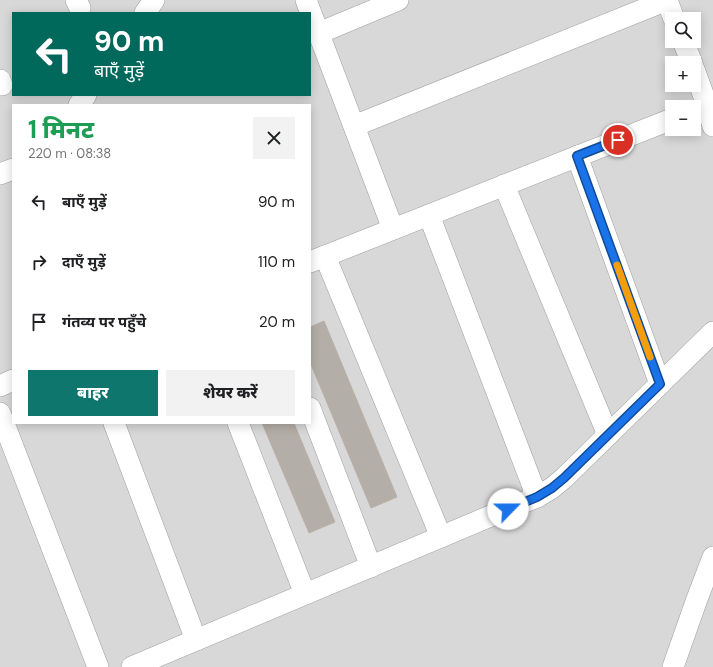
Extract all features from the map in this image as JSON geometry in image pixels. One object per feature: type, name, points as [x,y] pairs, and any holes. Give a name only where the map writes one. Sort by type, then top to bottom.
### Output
[{"type":"street","points":[[306,0],[309,12]]},
{"type":"street","points":[[317,43],[398,0]]},
{"type":"street","points":[[354,126],[667,0],[671,12]]},
{"type":"street","points":[[311,20],[317,43],[354,126],[393,229]]},
{"type":"street","points":[[701,108],[713,126]]},
{"type":"street","points":[[441,537],[317,259],[665,122]]},
{"type":"street","points":[[577,156],[660,384]]},
{"type":"street","points":[[0,174],[12,169]]},
{"type":"street","points":[[504,185],[608,435]]},
{"type":"street","points":[[429,215],[537,497]]},
{"type":"street","points":[[132,667],[537,497],[552,488],[564,478],[713,332]]},
{"type":"street","points":[[0,386],[12,380]]},
{"type":"street","points":[[311,411],[371,567]]},
{"type":"street","points":[[0,413],[98,667]]},
{"type":"street","points":[[114,424],[196,640]]},
{"type":"street","points":[[238,424],[306,594]]},
{"type":"street","points":[[673,667],[713,557]]},
{"type":"shaded area","points":[[0,0],[713,0],[713,667],[0,667]]},
{"type":"building","points":[[324,321],[397,497],[371,508],[311,364],[311,327]]},
{"type":"building","points":[[262,424],[294,424],[335,522],[309,533]]},
{"type":"slow traffic","points":[[617,265],[650,357]]},
{"type":"route","points":[[508,509],[537,497],[552,488],[660,384],[577,156],[618,140]]}]
